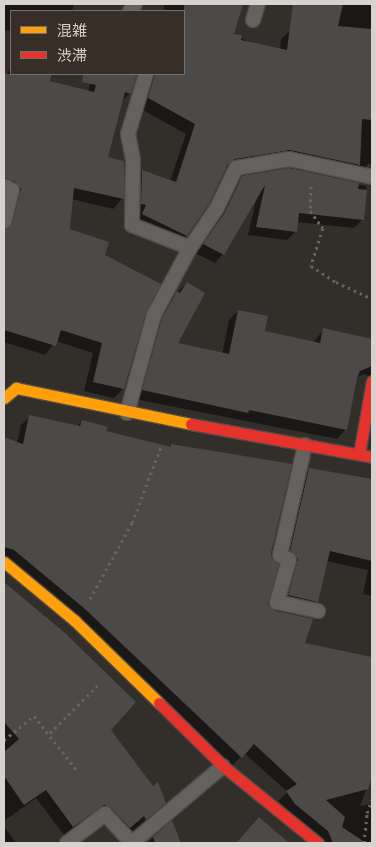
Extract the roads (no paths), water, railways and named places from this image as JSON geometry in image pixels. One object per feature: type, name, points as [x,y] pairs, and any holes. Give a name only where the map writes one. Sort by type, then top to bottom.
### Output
[{"type":"street","points":[[359,454],[372,381]]},
{"type":"street","points":[[4,398],[16,388],[127,413],[372,457]]},
{"type":"street","points":[[4,562],[75,621],[223,766],[318,843]]},
{"type":"lane","points":[[253,20],[258,4]]},
{"type":"lane","points":[[146,75],[128,134],[133,160],[132,225],[190,248]]},
{"type":"lane","points":[[127,413],[154,314],[190,248],[217,208],[236,168],[289,159],[372,177]]},
{"type":"lane","points":[[4,186],[12,190],[4,221]]},
{"type":"lane","points":[[305,445],[280,555],[289,560],[276,602],[318,611]]},
{"type":"lane","points":[[66,843],[104,814],[132,842],[223,766]]}]
